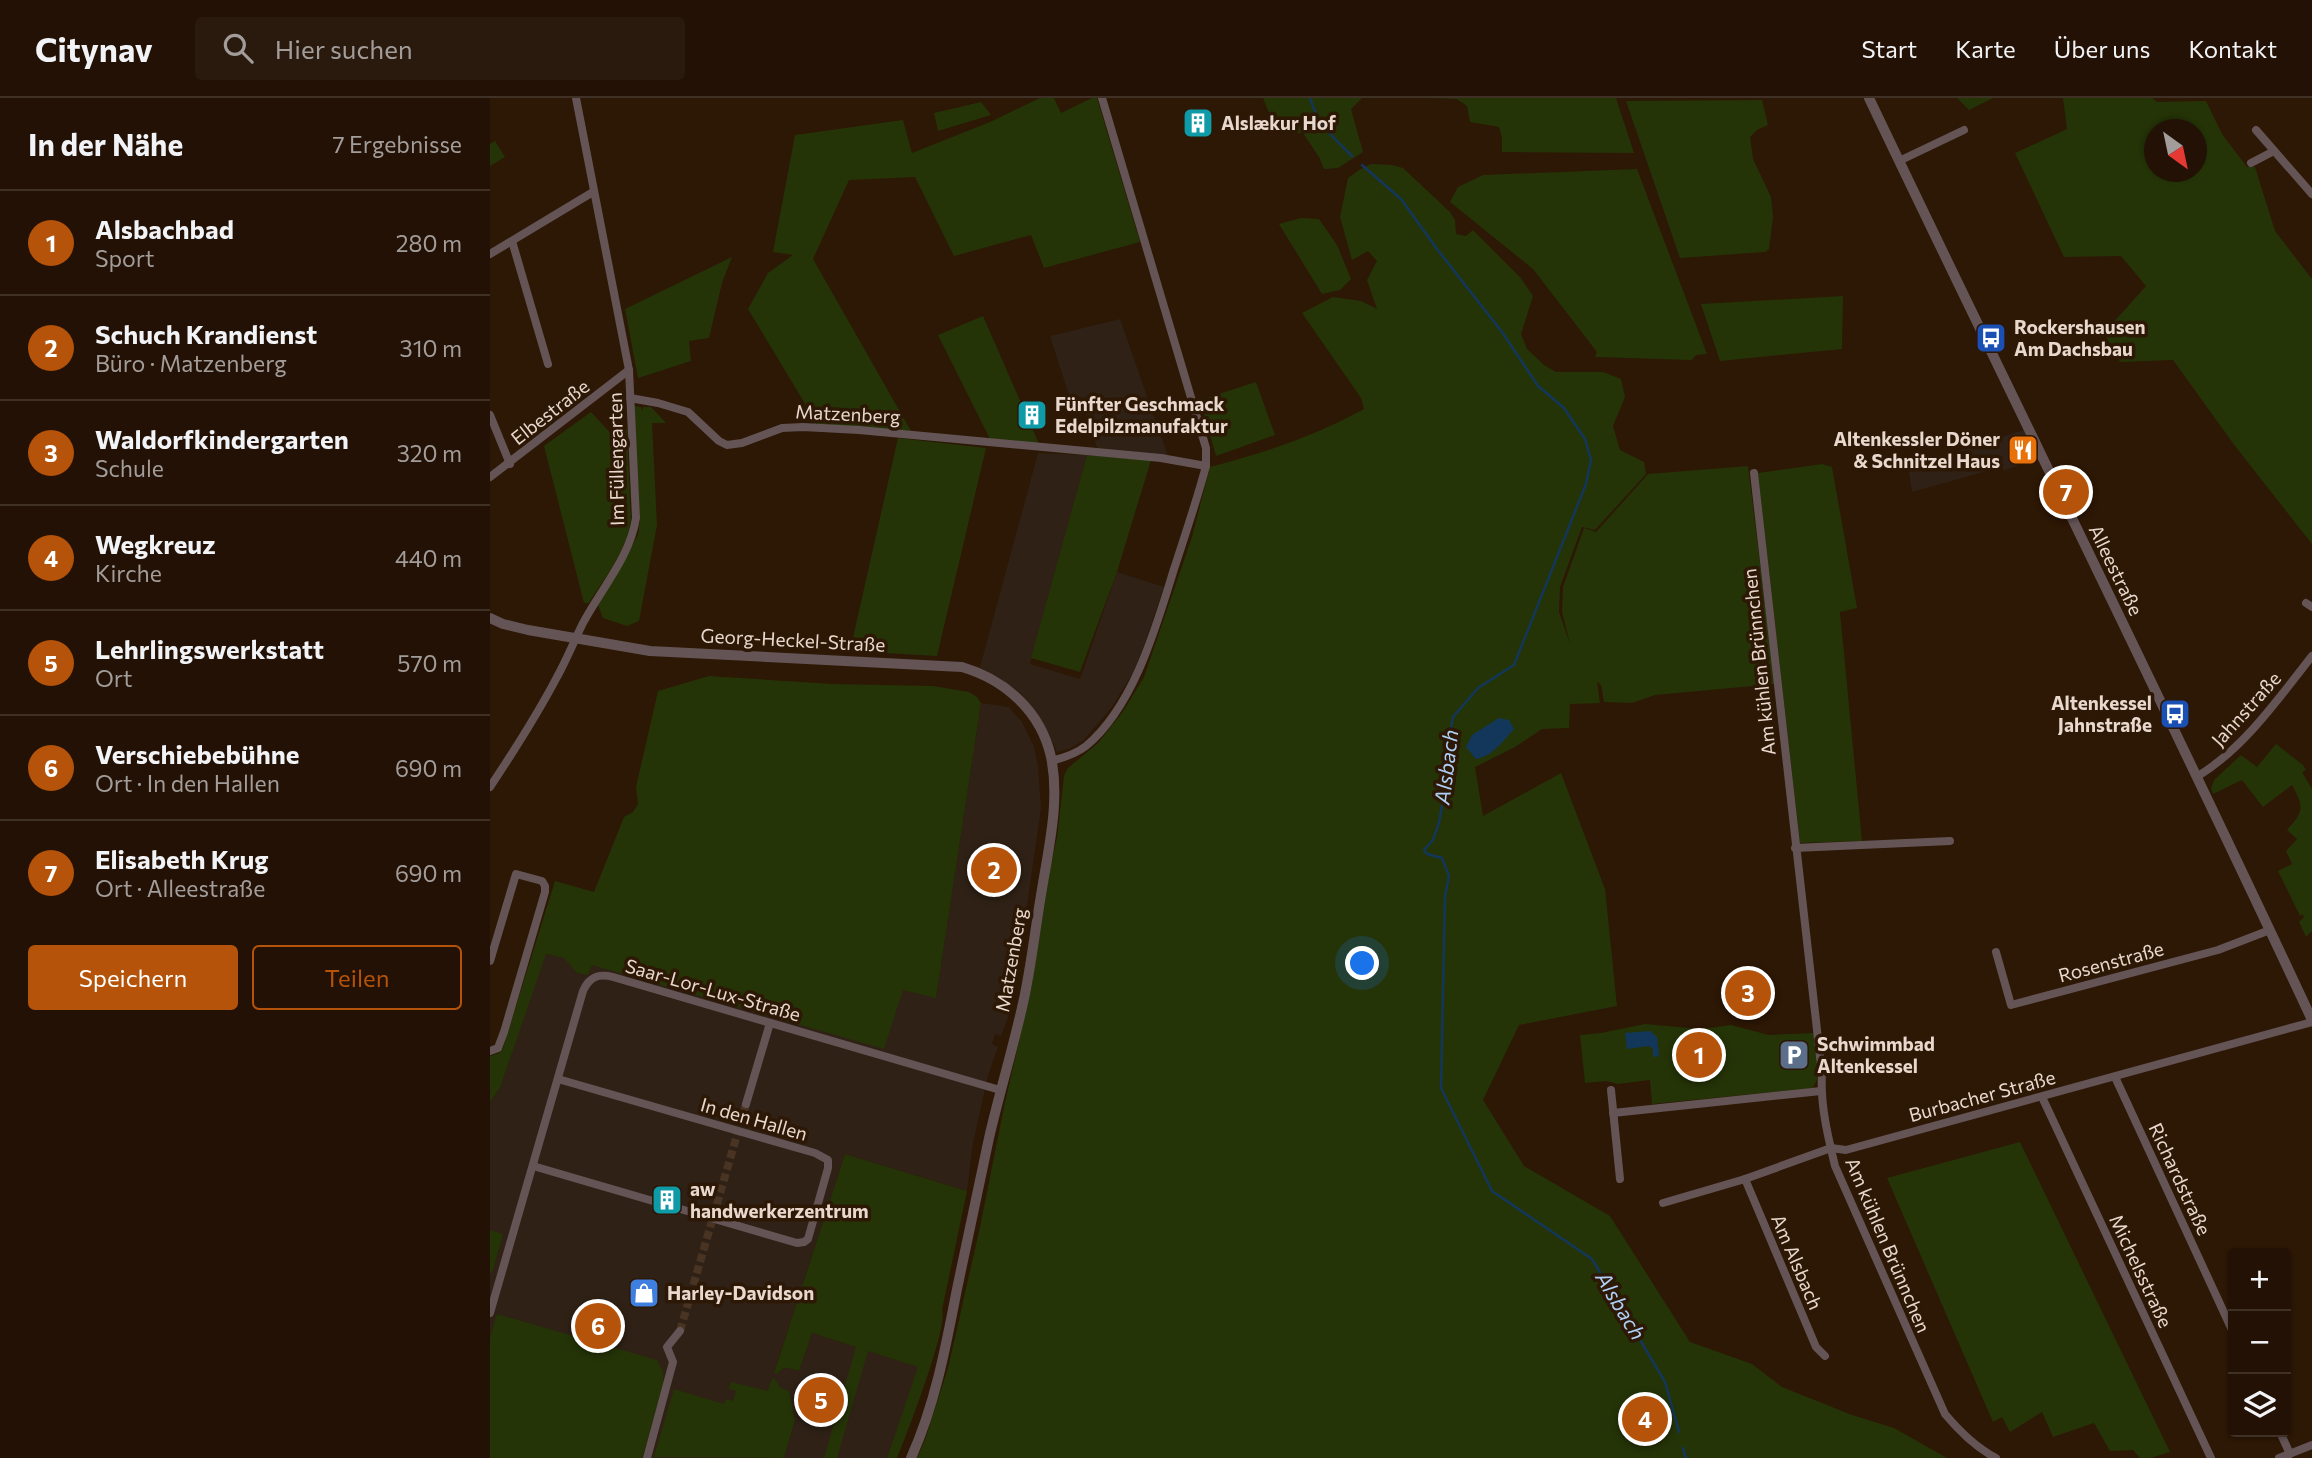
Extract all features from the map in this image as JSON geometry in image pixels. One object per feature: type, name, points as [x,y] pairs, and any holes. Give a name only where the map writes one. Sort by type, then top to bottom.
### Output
[{"type":"street","name":"Im Füllengarten","points":[[490,787],[524,736],[583,624],[628,547],[636,518],[629,370],[576,98]]},
{"type":"street","points":[[1051,761],[1086,746],[1107,723],[1130,687],[1146,656],[1206,466],[1206,448],[1201,428],[1102,98]]},
{"type":"street","name":"Alleestraße","points":[[1869,98],[2270,930],[2308,1002],[2312,1021]]},
{"type":"street","points":[[1899,161],[1964,130]]},
{"type":"street","points":[[2256,130],[2312,194]]},
{"type":"street","points":[[2251,163],[2274,151]]},
{"type":"street","points":[[490,254],[593,192]]},
{"type":"street","points":[[512,241],[548,364]]},
{"type":"street","name":"Elbestraße","points":[[490,477],[629,370]]},
{"type":"street","name":"Matzenberg","points":[[630,398],[688,412],[719,441],[727,445],[742,443],[782,428],[837,428],[1161,458],[1206,466]]},
{"type":"street","points":[[490,415],[510,464]]},
{"type":"street","name":"Am kühlen Brünnchen","points":[[1754,473],[1822,1074],[1821,1091],[1831,1148],[1836,1166],[1945,1414],[1960,1433],[1996,1458]]},
{"type":"street","name":"Georg-Heckel-Straße","points":[[490,618],[503,624],[577,639],[650,650],[962,667],[993,680],[1021,701],[1039,724],[1051,761]]},
{"type":"street","name":"Jahnstraße","points":[[2198,776],[2218,764],[2250,731],[2312,656]]},
{"type":"street","name":"Matzenberg","points":[[911,1458],[927,1419],[944,1352],[1000,1090],[1026,992],[1048,851],[1054,794],[1051,761]]},
{"type":"street","points":[[1795,848],[1950,841]]},
{"type":"street","points":[[490,961],[494,932],[516,874],[542,881],[544,892],[504,1032],[498,1048],[490,1051]]},
{"type":"street","name":"Rosenstraße","points":[[1996,952],[2011,1005],[2218,950],[2270,930]]},
{"type":"street","name":"Saar-Lor-Lux-Straße","points":[[490,1312],[583,991],[590,979],[601,975],[1000,1090]]},
{"type":"street","name":"Burbacher Straße","points":[[1662,1203],[1745,1179],[1831,1148],[1846,1150],[2312,1021]]},
{"type":"street","name":"In den Hallen","points":[[747,1104],[770,1023]]},
{"type":"street","name":"Richardstraße","points":[[2115,1077],[2228,1321]]},
{"type":"street","name":"In den Hallen","points":[[533,1166],[797,1243],[808,1239],[822,1192],[828,1168],[828,1160],[822,1156],[558,1079]]},
{"type":"street","points":[[1611,1090],[1619,1179]]},
{"type":"street","points":[[1613,1113],[1821,1091]]},
{"type":"street","name":"Michelsstraße","points":[[2042,1097],[2211,1458]]},
{"type":"street","name":"Am Alsbach","points":[[1745,1179],[1816,1347],[1825,1356]]},
{"type":"street","points":[[647,1458],[673,1362],[667,1346],[680,1331]]},
{"type":"street","points":[[2282,1437],[2290,1454]]},
{"type":"street","points":[[2278,1458],[2312,1445]]},
{"type":"shaded area","points":[[1120,319],[1168,456],[1098,450],[1080,398],[1069,395],[1050,336]]},
{"type":"shaded area","points":[[2024,430],[2037,458],[2004,471],[2002,467],[1912,492],[1908,466]]},
{"type":"shaded area","points":[[1038,453],[1087,455],[1030,664],[1080,679],[1117,572],[1164,587],[1137,666],[1112,707],[1083,741],[1057,752],[1044,725],[1021,693],[980,667]]},
{"type":"shaded area","points":[[981,703],[1009,707],[1022,722],[1034,747],[1038,765],[1041,808],[1009,1015],[1001,1036],[995,1034],[992,1044],[998,1047],[988,1076],[973,1143],[967,1191],[845,1154],[774,1372],[787,1368],[799,1371],[812,1333],[919,1367],[887,1458],[784,1458],[795,1420],[777,1385],[768,1392],[764,1390],[742,1458],[490,1458],[490,1102],[500,1088],[545,954],[564,958],[587,975],[591,965],[903,989],[936,997]]},
{"type":"green space","points":[[1040,98],[1054,98],[1061,113],[1097,98],[1140,242],[1044,268],[1031,235],[954,256],[915,177],[849,180],[813,259],[911,431],[814,424],[804,402],[748,309],[768,273],[793,255],[773,252],[795,135],[903,120],[912,153],[990,122]]},
{"type":"green space","points":[[1263,98],[1362,98],[1351,109],[1363,152],[1338,168],[1324,169],[1303,133],[1287,131],[1276,124]]},
{"type":"green space","points":[[1430,98],[1616,98],[1634,153],[1502,152],[1499,127],[1470,122],[1467,106],[1457,99]]},
{"type":"green space","points":[[1957,98],[1993,98],[1969,110]]},
{"type":"green space","points":[[2063,98],[2206,101],[2222,134],[2247,167],[2255,167],[2275,231],[2312,279],[2312,544],[2235,446],[2173,360],[2120,362],[2104,333],[2146,286],[2121,256],[2064,257],[2015,153],[2067,129]]},
{"type":"green space","points":[[1762,100],[1768,125],[1750,137],[1753,159],[1771,197],[1773,217],[1769,249],[1765,252],[1680,258],[1626,101]]},
{"type":"green space","points":[[981,102],[991,115],[938,131],[934,113]]},
{"type":"green space","points":[[495,141],[505,157],[490,166],[490,144]]},
{"type":"green space","points":[[1371,164],[1403,168],[1450,212],[1455,220],[1456,234],[1466,236],[1473,230],[1520,277],[1533,296],[1521,334],[1527,349],[1544,365],[1556,372],[1603,372],[1621,379],[1625,397],[1613,426],[1620,450],[1644,462],[1646,474],[1595,530],[1582,527],[1560,587],[1559,612],[1570,644],[1562,612],[1563,587],[1584,528],[1596,532],[1648,474],[1748,466],[1775,684],[1655,695],[1632,703],[1604,702],[1601,685],[1597,682],[1600,703],[1570,704],[1569,728],[1542,729],[1515,747],[1475,767],[1483,816],[1561,773],[1605,889],[1617,1006],[1519,1025],[1483,1100],[1524,1166],[1610,1216],[1690,1342],[1752,1364],[1782,1387],[1852,1415],[1894,1428],[1947,1458],[917,1458],[948,1368],[980,1227],[1031,989],[1057,838],[1064,776],[1068,768],[1098,743],[1122,713],[1144,677],[1192,537],[1210,467],[1289,443],[1364,409],[1361,398],[1302,313],[1333,297],[1361,301],[1377,309],[1367,280],[1377,261],[1368,251],[1352,260],[1340,217],[1348,178]]},
{"type":"green space","points":[[1637,169],[1707,354],[1696,355],[1692,360],[1595,357],[1597,352],[1533,269],[1450,202],[1458,187],[1483,175]]},
{"type":"green space","points":[[1301,218],[1319,219],[1337,245],[1351,279],[1340,290],[1322,294],[1279,224]]},
{"type":"green space","points":[[732,257],[722,283],[709,338],[689,341],[691,361],[638,378],[625,309]]},
{"type":"green space","points":[[1843,296],[1842,349],[1720,361],[1701,304]]},
{"type":"green space","points":[[983,316],[1039,444],[991,441],[938,335]]},
{"type":"green space","points":[[1256,382],[1275,435],[1216,456],[1200,400]]},
{"type":"green space","points":[[633,406],[641,407],[642,411],[643,407],[651,407],[666,423],[652,423],[657,525],[639,621],[627,626],[603,618],[598,605],[638,535],[640,519]]},
{"type":"green space","points":[[591,412],[614,437],[627,429],[631,520],[625,542],[614,563],[589,603],[584,603],[544,446]]},
{"type":"green space","points":[[898,438],[986,448],[937,656],[850,651]]},
{"type":"green space","points":[[1087,455],[1151,460],[1117,572],[1080,672],[1031,658]]},
{"type":"green space","points":[[1822,464],[1832,467],[1857,608],[1840,612],[1862,841],[1800,843],[1758,473]]},
{"type":"green space","points":[[709,676],[832,684],[933,686],[969,692],[977,697],[981,703],[936,998],[903,990],[884,1049],[592,965],[588,975],[577,973],[564,958],[546,954],[500,1088],[490,1102],[490,1056],[499,1053],[503,1048],[555,881],[594,892],[624,817],[633,812],[638,804],[636,787],[658,691]]},
{"type":"green space","points":[[2276,744],[2303,765],[2306,770],[2302,772],[2312,789],[2312,931],[2306,937],[2299,922],[2304,917],[2302,914],[2300,916],[2278,871],[2292,864],[2286,851],[2297,839],[2287,830],[2297,818],[2300,809],[2299,799],[2292,785],[2263,807],[2242,780],[2213,794],[2211,788],[2214,780],[2241,755],[2257,767]]},
{"type":"green space","points":[[1645,1024],[1701,1029],[1731,1025],[1769,1035],[1814,1033],[1819,1062],[1818,1076],[1812,1088],[1652,1104],[1650,1080],[1618,1084],[1606,1081],[1585,1083],[1580,1035]]},
{"type":"green space","points":[[2020,1142],[2170,1452],[2151,1458],[2140,1458],[2133,1450],[2110,1451],[2094,1423],[2053,1437],[2042,1412],[2010,1432],[2002,1417],[1993,1422],[1887,1178]]},
{"type":"green space","points":[[845,1154],[967,1191],[939,1336],[926,1382],[897,1458],[887,1458],[918,1367],[868,1351],[837,1458],[824,1458],[856,1347],[812,1333],[799,1371],[784,1369],[774,1373]]},
{"type":"green space","points":[[490,1230],[503,1234],[492,1273],[490,1272]]},
{"type":"green space","points":[[497,1314],[657,1360],[663,1372],[663,1385],[642,1458],[490,1458],[490,1338]]},
{"type":"green space","points":[[772,1378],[780,1388],[789,1391],[795,1420],[784,1458],[654,1457],[674,1389],[724,1404],[726,1399],[733,1401],[736,1391],[729,1389],[731,1382],[768,1391]]},
{"type":"water","points":[[1499,718],[1509,720],[1514,729],[1493,751],[1476,759],[1466,747],[1472,735]]},
{"type":"water","points":[[1650,1031],[1657,1037],[1659,1056],[1653,1057],[1653,1049],[1649,1046],[1627,1049],[1625,1033]]},
{"type":"waterway","name":"Alsbach","points":[[1310,98],[1322,123],[1352,156]]},
{"type":"waterway","name":"Alsbach","points":[[1362,165],[1401,199],[1502,332],[1538,386],[1564,408],[1585,439],[1591,460],[1586,484],[1514,665],[1478,688],[1453,717],[1448,743],[1450,769],[1439,823],[1433,840],[1424,850],[1427,854],[1442,858],[1449,876],[1445,896],[1441,1088],[1492,1191],[1592,1259],[1665,1382],[1679,1432]]},
{"type":"waterway","name":"Alsbach","points":[[1683,1448],[1686,1458]]},
{"type":"tunnel","points":[[680,1331],[746,1104]]},
{"type":"place","name":"Alslækur Hof","points":[[1198,123]]},
{"type":"place","name":"Rockershausen Am Dachsbau","points":[[1991,338]]},
{"type":"place","name":"Fünfter Geschmack Edelpilzmanufaktur","points":[[1032,415]]},
{"type":"place","name":"Altenkessler Döner & Schnitzel Haus","points":[[2023,450]]},
{"type":"place","name":"Elisabeth Krug","points":[[2066,492]]},
{"type":"place","name":"Altenkessel Jahnstraße","points":[[2175,714]]},
{"type":"place","name":"Schuch Krandienst","points":[[994,870]]},
{"type":"place","name":"Waldorfkindergarten","points":[[1748,993]]},
{"type":"place","name":"Alsbachbad","points":[[1699,1055]]},
{"type":"place","name":"Schwimmbad Altenkessel","points":[[1794,1055]]},
{"type":"place","name":"aw handwerkerzentrum","points":[[667,1200]]},
{"type":"place","name":"Harley-Davidson","points":[[644,1293]]},
{"type":"place","name":"Verschiebebühne","points":[[598,1326]]},
{"type":"place","name":"Lehrlingswerkstatt","points":[[821,1400]]},
{"type":"place","name":"Wegkreuz","points":[[1645,1419]]}]
